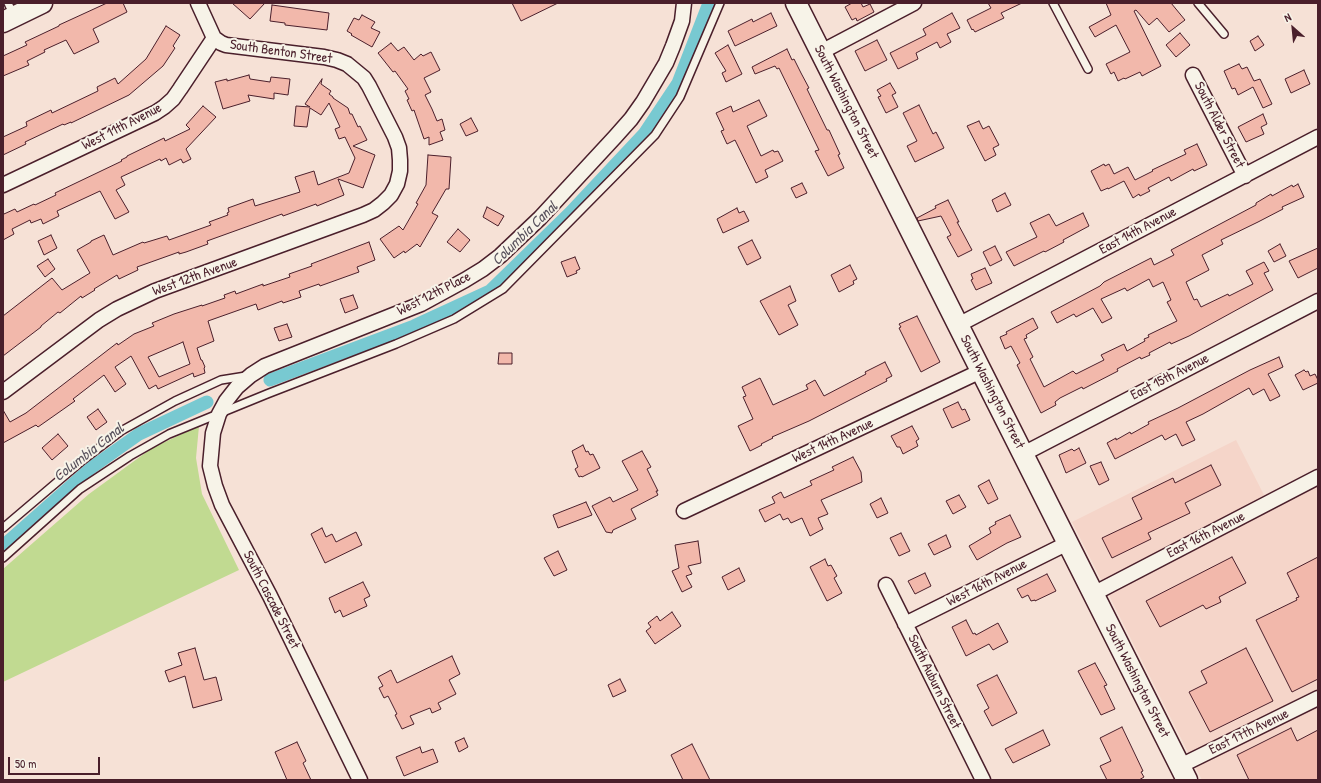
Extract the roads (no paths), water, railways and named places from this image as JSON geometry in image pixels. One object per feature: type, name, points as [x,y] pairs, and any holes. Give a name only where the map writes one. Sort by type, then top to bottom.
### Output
[{"type":"main road","points":[[9,14],[42,3]]},
{"type":"main road","name":"South Washington Street","points":[[796,3],[1183,773]]},
{"type":"street","name":"South Benton Street","points":[[198,3],[214,38],[221,43],[226,45],[324,57],[337,60],[356,70],[369,86],[399,148],[400,171],[397,184]]},
{"type":"street","name":"West 12th Place","points":[[219,414],[237,386],[265,366],[421,304],[483,269],[500,256],[540,218],[615,137],[635,113],[654,84],[673,46],[682,21],[684,3]]},
{"type":"street","points":[[821,52],[914,3]]},
{"type":"street","name":"West 11th Avenue","points":[[3,185],[160,110],[173,99],[214,38]]},
{"type":"street","name":"South Alder Street","points":[[1193,75],[1245,176]]},
{"type":"street","name":"East 14th Avenue","points":[[958,325],[1318,137]]},
{"type":"street","name":"West 12th Avenue","points":[[3,392],[99,320],[117,309],[155,291],[363,215],[374,210],[383,203],[391,195],[397,184]]},
{"type":"street","name":"East 15th Avenue","points":[[1023,454],[1318,301]]},
{"type":"street","name":"West 14th Avenue","points":[[684,511],[981,371]]},
{"type":"street","name":"South Cascade Street","points":[[219,414],[213,433],[210,466],[222,505],[270,596],[360,780]]},
{"type":"street","name":"East 16th Avenue","points":[[1093,594],[1318,477]]},
{"type":"street","name":"West 16th Avenue","points":[[906,624],[1068,543]]},
{"type":"street","name":"South Auburn Street","points":[[886,585],[983,780]]},
{"type":"street","name":"East 17th Avenue","points":[[1183,773],[1318,698]]},
{"type":"lane","points":[[3,558],[80,489],[130,456],[170,434],[396,344],[454,319],[503,289],[655,135],[680,97],[720,3]]},
{"type":"lane","points":[[1053,3],[1088,69]]},
{"type":"lane","points":[[1198,3],[1224,34]]},
{"type":"lane","points":[[3,528],[83,460],[121,431],[175,401],[221,380],[251,375]]},
{"type":"waterway","name":"Columbia Canal","points":[[270,380],[414,326],[490,291],[570,213],[644,134],[678,83],[709,3]]},
{"type":"waterway","name":"Columbia Canal","points":[[3,546],[91,468],[139,434],[207,402]]}]
